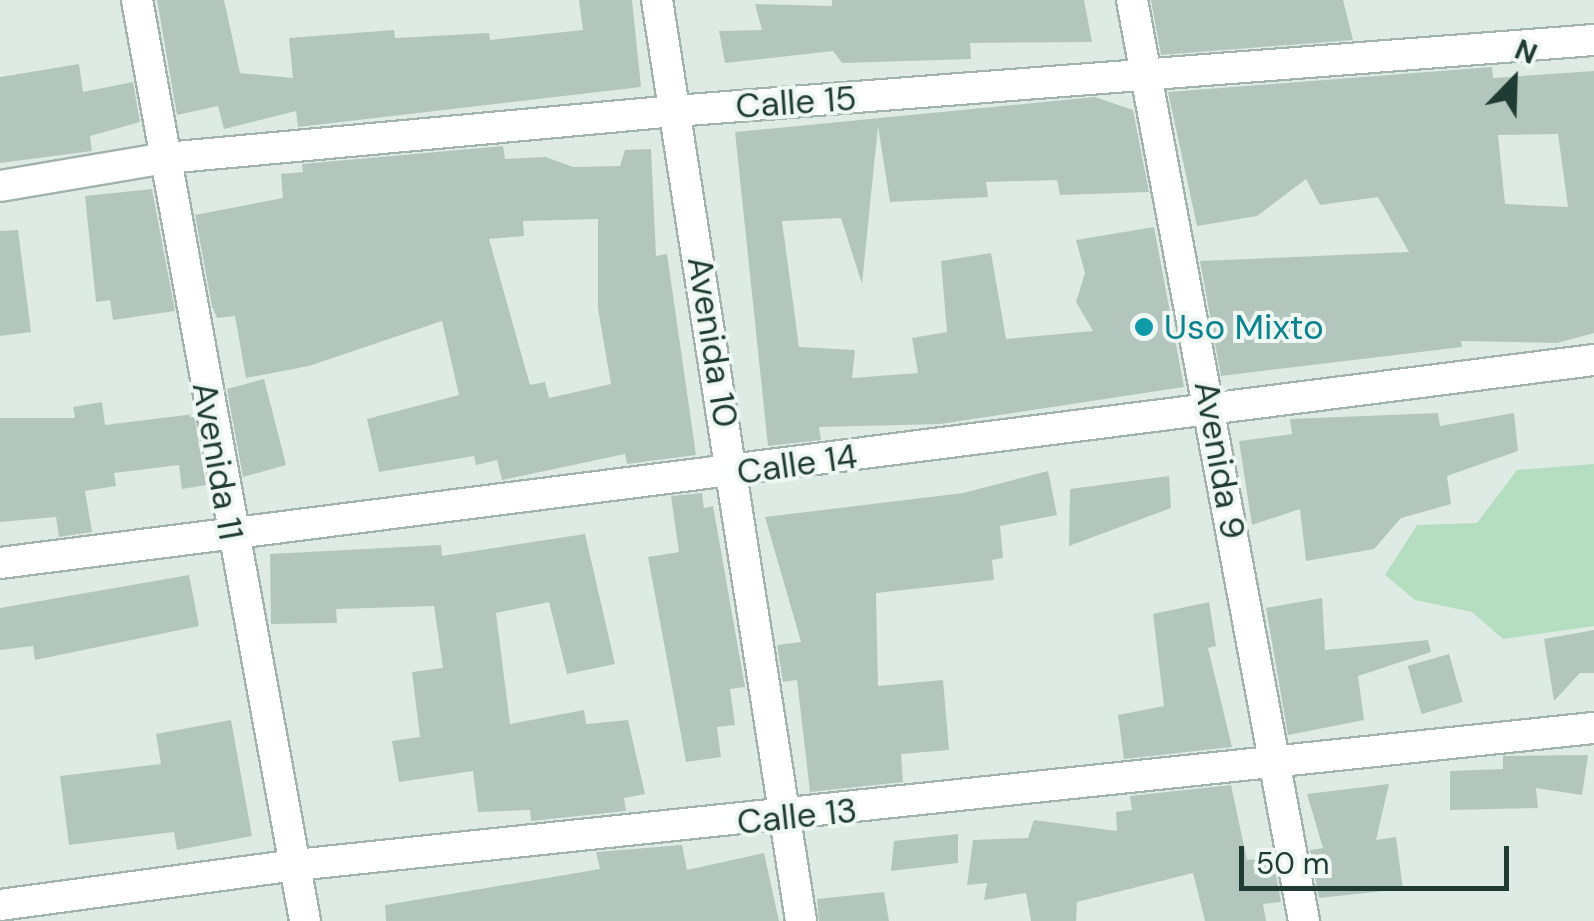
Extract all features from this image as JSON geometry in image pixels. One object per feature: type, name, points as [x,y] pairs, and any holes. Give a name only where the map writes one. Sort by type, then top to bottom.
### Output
[{"type":"street","name":"Avenida 11","points":[[137,0],[232,538],[305,921]]},
{"type":"street","name":"Avenida 10","points":[[657,0],[790,818],[801,921]]},
{"type":"street","name":"Avenida 9","points":[[1132,0],[1304,921]]},
{"type":"street","name":"Calle 15","points":[[0,186],[166,158],[675,111],[1594,40]]},
{"type":"street","name":"Calle 14","points":[[0,563],[232,538],[734,473],[1210,405],[1594,360]]},
{"type":"street","name":"Calle 13","points":[[0,905],[296,865],[790,818],[1274,760],[1594,728]]},
{"type":"green space","points":[[1594,464],[1594,626],[1503,639],[1472,612],[1415,600],[1385,575],[1417,525],[1477,523],[1517,470]]},
{"type":"building","points":[[157,0],[224,0],[240,73],[293,78],[289,38],[394,30],[395,38],[489,33],[490,40],[583,30],[579,0],[632,0],[641,87],[298,127],[296,111],[224,129],[218,106],[177,115]]},
{"type":"building","points":[[832,0],[1084,0],[1092,42],[970,43],[971,59],[842,63],[833,51],[725,63],[719,31],[762,30],[755,4],[832,6]]},
{"type":"building","points":[[1151,0],[1343,0],[1353,40],[1161,55]]},
{"type":"building","points":[[79,64],[83,92],[133,82],[140,122],[90,136],[92,151],[0,163],[0,77]]},
{"type":"building","points":[[1492,67],[1493,78],[1594,71],[1594,333],[1557,343],[1461,341],[1462,347],[1221,376],[1200,261],[1409,252],[1378,197],[1320,205],[1306,179],[1257,216],[1197,226],[1168,92]],"holes":[[[1558,134],[1568,207],[1505,204],[1498,135]]]},
{"type":"building","points":[[1095,97],[1133,110],[1149,192],[1060,195],[1057,180],[986,182],[988,197],[890,202],[878,126],[862,284],[841,218],[782,221],[799,347],[855,350],[852,378],[918,373],[912,338],[947,332],[941,261],[991,253],[1006,339],[1093,331],[1076,302],[1085,273],[1076,240],[1154,227],[1184,387],[940,424],[819,427],[821,440],[768,446],[735,132]]},
{"type":"building","points":[[503,146],[505,159],[546,157],[573,167],[620,166],[625,150],[651,149],[656,256],[667,254],[696,455],[627,464],[625,454],[502,480],[497,460],[476,465],[474,456],[379,472],[367,419],[459,395],[442,321],[309,366],[246,378],[235,316],[217,318],[212,306],[195,215],[283,198],[281,174],[303,172],[302,164]],"holes":[[[598,219],[598,309],[611,384],[549,398],[545,382],[530,385],[489,239],[524,236],[523,221]]]},
{"type":"building","points":[[152,189],[175,311],[113,320],[110,300],[96,302],[85,196]]},
{"type":"building","points":[[18,230],[31,332],[0,336],[0,231]]},
{"type":"building","points":[[264,379],[286,465],[243,477],[227,389]]},
{"type":"building","points":[[102,402],[105,425],[194,414],[206,485],[182,489],[179,465],[114,473],[116,486],[85,491],[92,532],[59,537],[56,517],[0,522],[0,418],[75,418],[73,407]]},
{"type":"building","points":[[1438,413],[1440,426],[1514,413],[1518,451],[1447,476],[1451,504],[1401,518],[1374,549],[1306,561],[1300,509],[1252,525],[1239,441],[1292,434],[1290,419]]},
{"type":"building","points":[[1048,471],[1057,515],[1000,526],[1003,558],[992,560],[994,580],[876,593],[878,686],[943,680],[949,750],[901,754],[903,782],[810,792],[797,680],[783,682],[777,645],[801,642],[765,517],[963,493]]},
{"type":"building","points":[[1169,476],[1171,508],[1069,546],[1070,489]]},
{"type":"building","points":[[702,493],[704,508],[713,506],[745,687],[730,689],[735,725],[717,727],[721,757],[686,762],[648,557],[679,552],[671,496]]},
{"type":"building","points":[[585,534],[615,664],[567,674],[549,602],[496,613],[510,724],[584,710],[586,724],[628,720],[645,794],[624,798],[626,811],[531,821],[530,810],[478,812],[473,771],[399,782],[392,741],[420,737],[412,672],[443,668],[434,606],[336,609],[337,623],[271,624],[270,554],[441,545],[442,556]]},
{"type":"building","points":[[189,575],[199,626],[35,660],[33,646],[0,650],[0,608]]},
{"type":"building","points":[[1322,598],[1325,650],[1428,640],[1431,652],[1358,676],[1364,720],[1288,735],[1266,608]]},
{"type":"building","points":[[1209,602],[1216,646],[1208,648],[1232,747],[1124,759],[1118,715],[1164,706],[1153,614]]},
{"type":"building","points":[[1594,630],[1594,673],[1580,673],[1554,701],[1544,639]]},
{"type":"building","points":[[1449,654],[1463,702],[1421,714],[1408,666]]},
{"type":"building","points":[[231,720],[252,836],[177,850],[174,832],[69,845],[60,776],[161,764],[156,734]]},
{"type":"building","points":[[1588,755],[1582,795],[1536,788],[1538,808],[1450,810],[1450,771],[1503,769],[1503,756]]},
{"type":"building","points":[[1389,784],[1376,840],[1396,837],[1403,889],[1319,898],[1310,850],[1323,848],[1307,794]]},
{"type":"building","points":[[1231,785],[1247,860],[1273,858],[1281,902],[1263,904],[1266,921],[1205,921],[1193,873],[1077,902],[1076,921],[1031,921],[1026,893],[984,900],[987,883],[967,885],[973,840],[1028,838],[1034,820],[1117,831],[1116,812],[1132,810],[1130,796]]},
{"type":"building","points":[[958,834],[958,863],[891,871],[894,841]]},
{"type":"building","points":[[682,845],[687,870],[764,853],[779,921],[386,921],[385,905],[600,869],[596,852]]},
{"type":"building","points":[[884,892],[889,921],[819,921],[817,899]]},
{"type":"place","name":"Uso Mixto","points":[[1144,327]]}]
